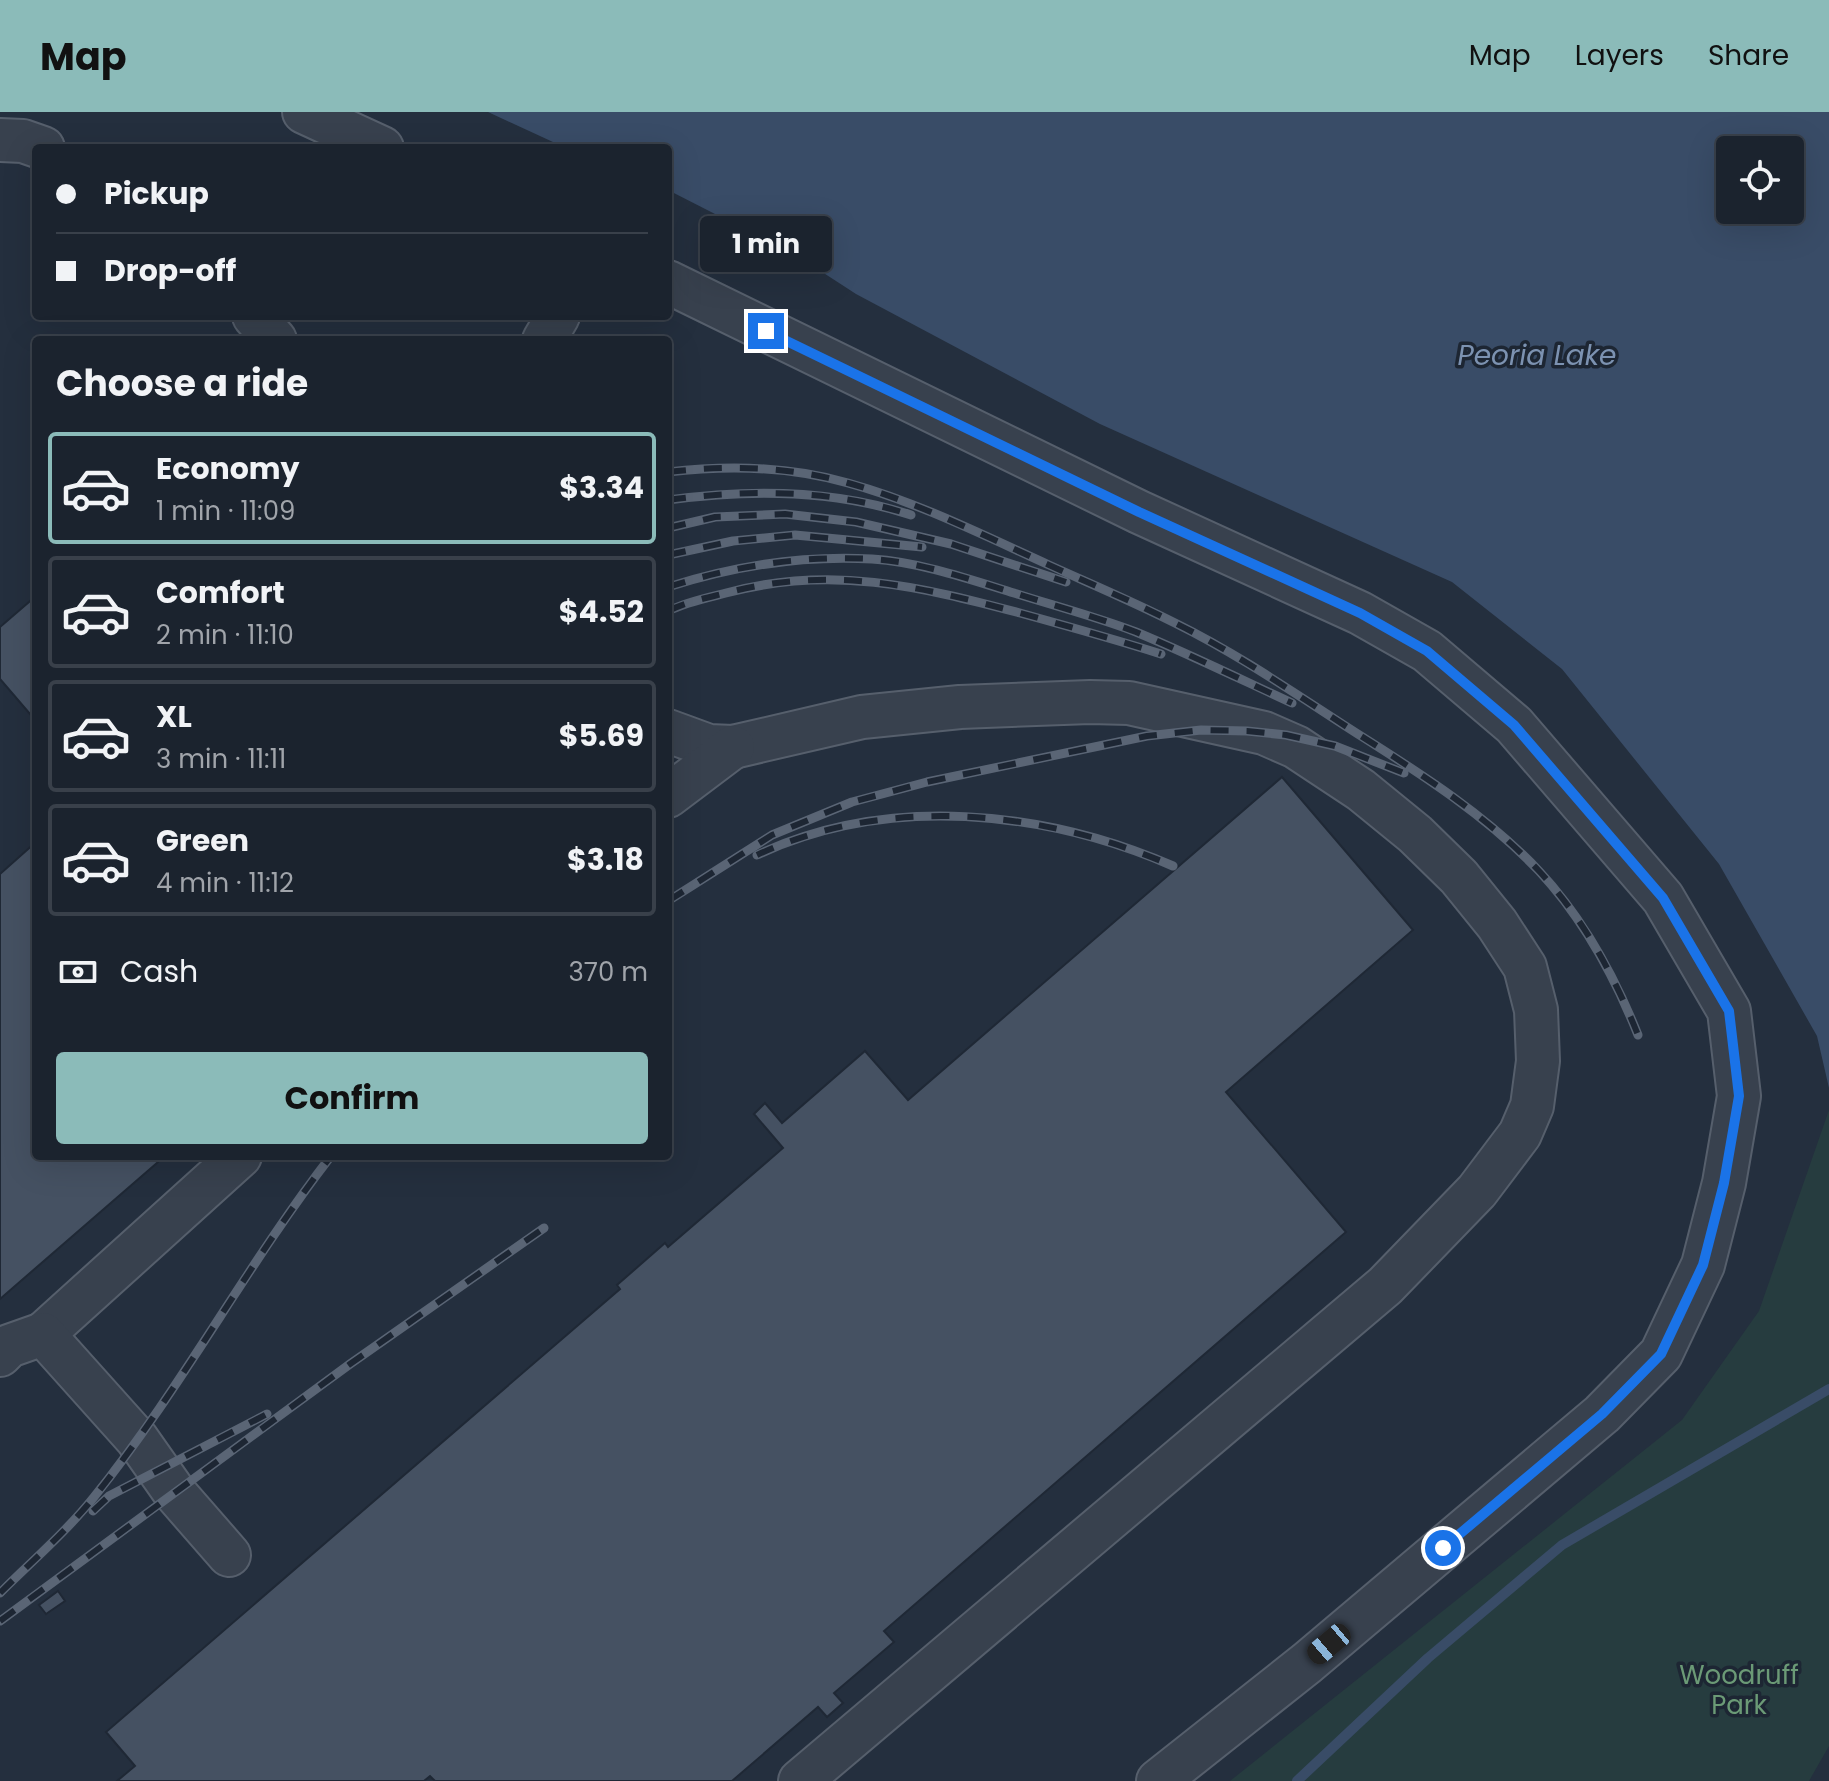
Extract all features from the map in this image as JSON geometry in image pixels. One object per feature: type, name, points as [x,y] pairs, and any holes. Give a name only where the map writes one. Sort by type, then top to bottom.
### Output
[{"type":"lane","points":[[304,112],[373,144]]},
{"type":"lane","points":[[0,140],[32,144]]},
{"type":"lane","points":[[672,284],[1139,512],[1360,613],[1427,651],[1514,725],[1663,898],[1729,1011],[1739,1096],[1724,1183],[1703,1265],[1661,1354],[1602,1414],[1307,1663],[1158,1781]]},
{"type":"lane","points":[[258,320],[272,336]]},
{"type":"lane","points":[[672,732],[709,746],[733,747],[862,717],[960,707],[1090,702],[1129,703],[1264,733],[1296,747],[1361,790],[1415,834],[1459,877],[1497,924],[1525,967],[1536,1010],[1538,1061],[1532,1106],[1520,1134],[1477,1191],[1385,1286],[800,1781]]},
{"type":"lane","points":[[672,793],[733,747]]},
{"type":"lane","points":[[0,1355],[9,1346],[43,1334],[236,1160]]},
{"type":"lane","points":[[43,1334],[137,1439],[175,1493],[229,1555]]},
{"type":"green space","name":"Woodruff Park","points":[[1829,1110],[1829,1746],[1809,1781],[1230,1781],[1682,1420],[1759,1311]]},
{"type":"water","name":"Peoria Lake","points":[[488,112],[1829,112],[1829,1088],[1817,1036],[1719,864],[1562,669],[1452,582],[1100,424],[856,294],[799,257],[672,192],[672,144],[557,144]]},
{"type":"building","points":[[32,599],[32,716],[0,679],[0,627]]},
{"type":"building","points":[[1282,777],[1413,930],[1226,1092],[1346,1232],[884,1631],[894,1642],[834,1693],[843,1703],[827,1717],[818,1707],[732,1781],[435,1781],[430,1776],[424,1781],[117,1781],[135,1766],[106,1732],[620,1289],[617,1285],[665,1243],[668,1247],[783,1148],[754,1114],[765,1103],[782,1123],[865,1051],[908,1100]]},
{"type":"building","points":[[32,846],[32,1160],[160,1160],[0,1299],[0,874]]},
{"type":"building","points":[[58,1591],[65,1601],[46,1614],[39,1605]]},
{"type":"waterway","points":[[1297,1781],[1428,1658],[1562,1545],[1829,1389]]},
{"type":"railway","points":[[672,472],[713,468],[781,470],[826,477],[874,491],[975,531],[1199,635],[1431,782],[1477,815],[1519,851],[1555,889],[1583,928],[1608,969],[1638,1035]]},
{"type":"railway","points":[[672,499],[729,494],[791,494],[852,500],[911,515]]},
{"type":"railway","points":[[672,527],[715,517],[785,514],[856,522],[951,544],[1066,582]]},
{"type":"railway","points":[[672,554],[733,541],[795,535],[922,547]]},
{"type":"railway","points":[[672,586],[743,568],[820,559],[872,559],[926,567],[1136,632],[1292,703]]},
{"type":"railway","points":[[672,609],[696,600],[764,585],[838,580],[874,582],[983,603],[1161,654]]},
{"type":"railway","points":[[672,898],[772,835],[852,802],[927,782],[1147,736],[1201,730],[1286,735],[1335,746],[1404,773]]},
{"type":"railway","points":[[757,855],[807,836],[859,823],[912,817],[965,817],[1019,822],[1072,832],[1173,866]]},
{"type":"railway","points":[[0,1593],[72,1522],[126,1456],[270,1240],[328,1160]]},
{"type":"railway","points":[[0,1621],[350,1364],[544,1228]]},
{"type":"railway","points":[[93,1511],[109,1496],[267,1414]]},
{"type":"route","points":[[766,331],[1139,512],[1360,613],[1427,651],[1514,725],[1663,898],[1729,1011],[1739,1096],[1724,1183],[1703,1265],[1661,1354],[1602,1414],[1443,1548]]}]
